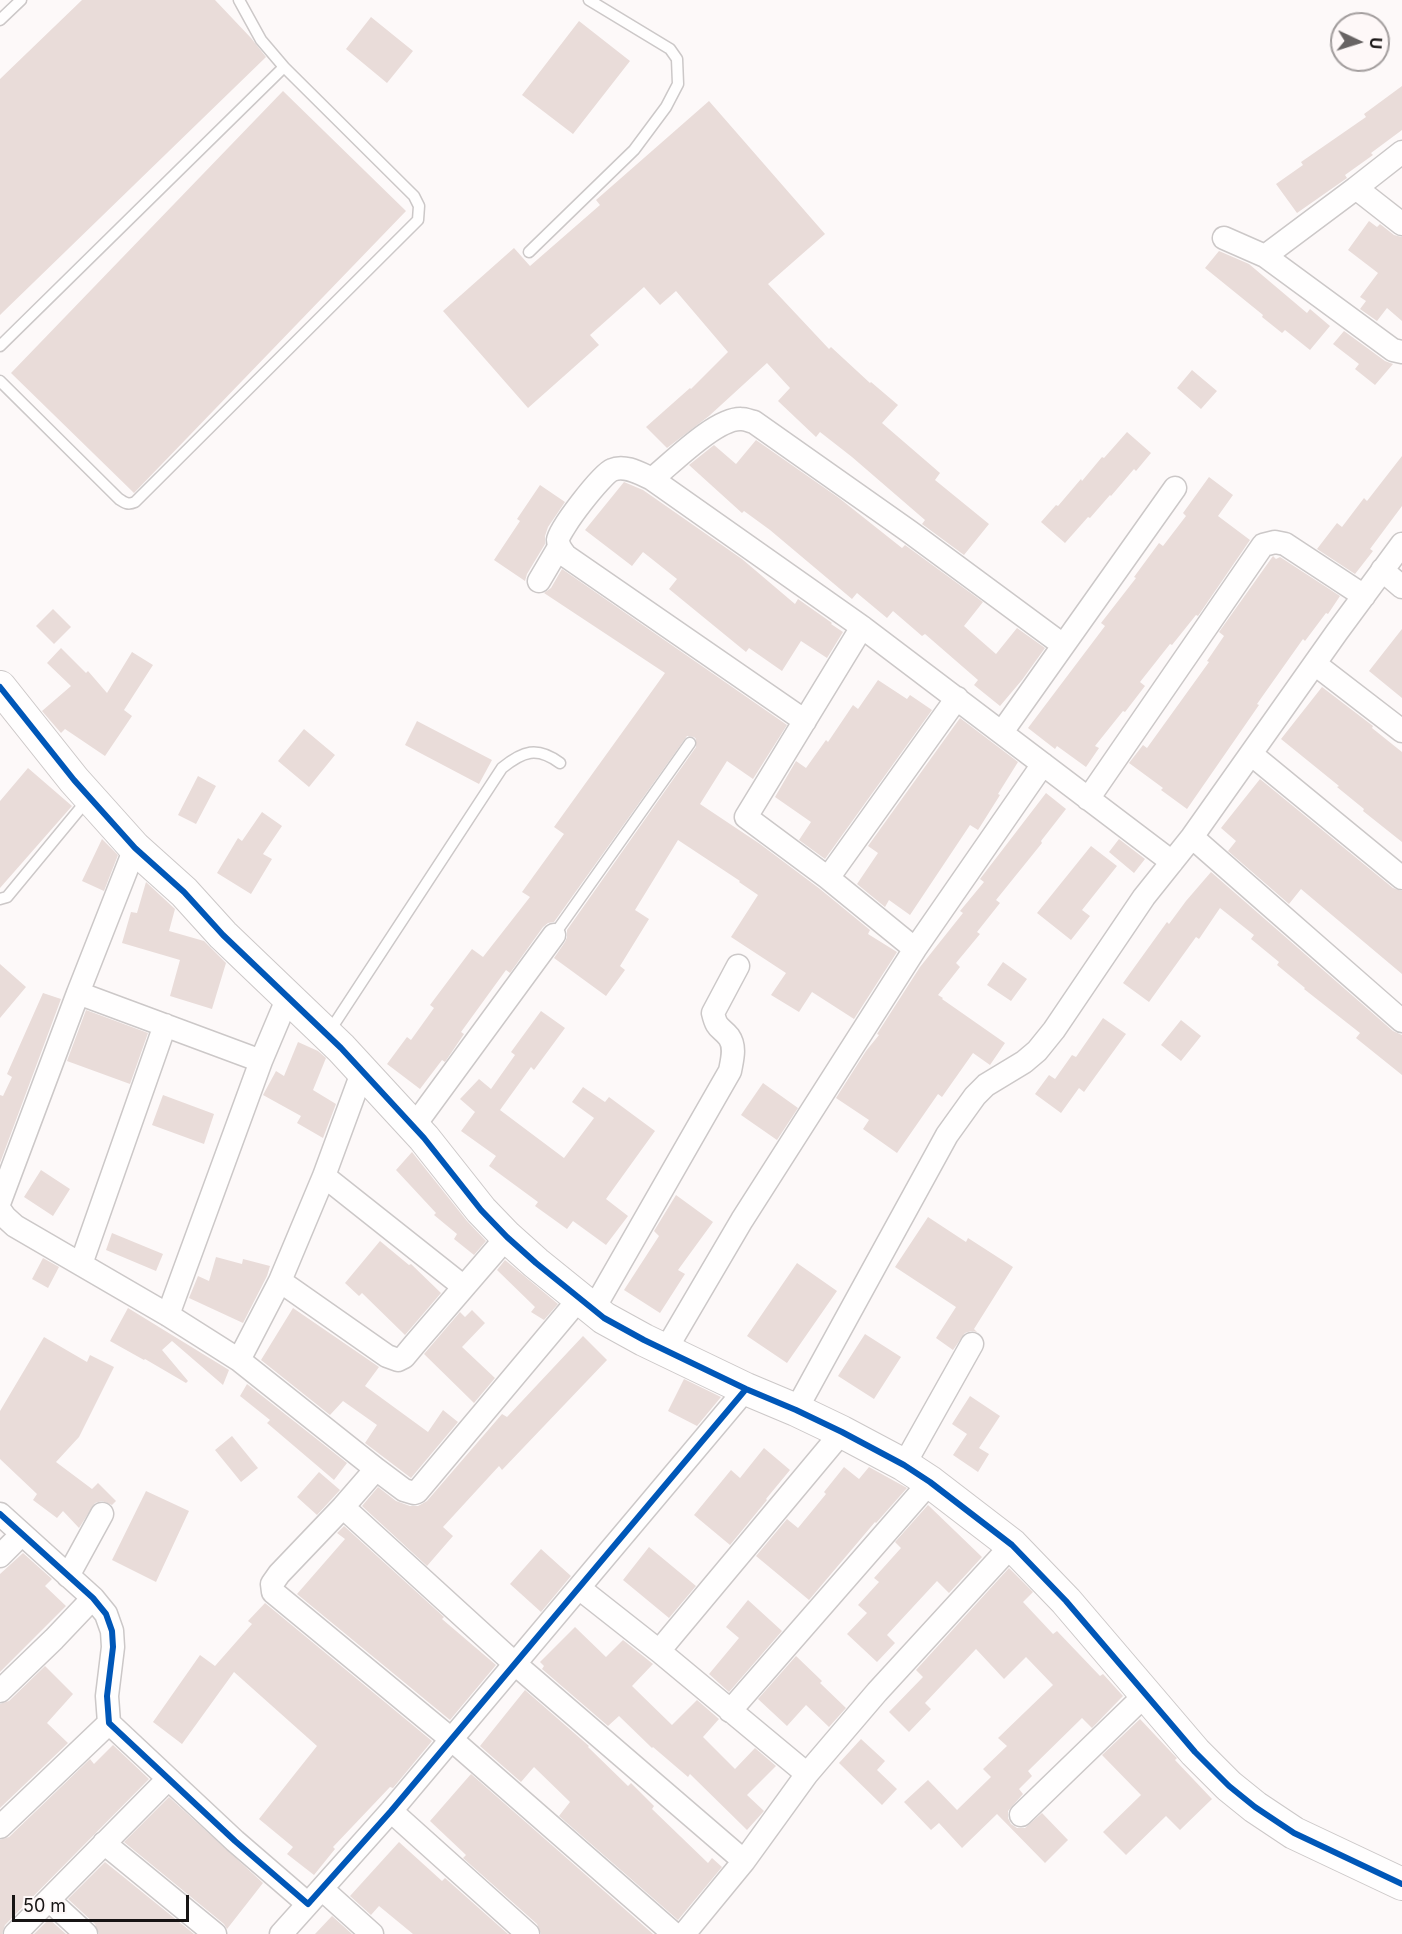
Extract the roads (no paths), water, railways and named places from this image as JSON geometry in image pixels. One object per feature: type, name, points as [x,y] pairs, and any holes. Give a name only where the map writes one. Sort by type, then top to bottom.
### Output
[{"type":"street","points":[[1265,256],[1402,152]]},
{"type":"street","points":[[1356,188],[1402,224]]},
{"type":"street","points":[[1224,238],[1265,256],[1393,350],[1402,352]]},
{"type":"street","points":[[652,479],[716,426],[740,419],[754,422],[901,525],[1063,645]]},
{"type":"street","points":[[805,721],[566,556],[559,547],[558,539],[567,521],[612,470],[624,468],[652,479],[862,627],[1172,862]]},
{"type":"street","points":[[1002,732],[1174,488]]},
{"type":"street","points":[[1088,799],[1263,546],[1275,542],[1285,544],[1364,596]]},
{"type":"street","points":[[796,1410],[947,1135],[986,1085],[1024,1062],[1037,1051],[1054,1030],[1144,897],[1192,837],[1402,544]]},
{"type":"street","points":[[539,581],[559,547]]},
{"type":"street","points":[[1382,570],[1402,587]]},
{"type":"street","points":[[862,627],[746,817],[828,878],[915,949]]},
{"type":"street","points":[[1315,664],[1402,731]]},
{"type":"street","points":[[0,687],[36,734],[135,848],[183,892],[222,935],[363,1070],[414,1126],[481,1210],[507,1237],[604,1318],[746,1389],[842,1432],[904,1465],[930,1482],[1012,1545],[1066,1601],[1195,1752],[1229,1786],[1255,1808],[1294,1833],[1402,1884]]},
{"type":"street","points":[[828,878],[957,698]]},
{"type":"street","points":[[1251,754],[1402,878]]},
{"type":"street","points":[[665,1350],[742,1220],[915,949],[1043,764]]},
{"type":"street","points":[[1192,837],[1402,1021]]},
{"type":"street","points":[[0,1202],[135,848]]},
{"type":"street","points":[[414,1126],[554,935]]},
{"type":"street","points":[[0,1210],[4,1217],[15,1226],[168,1315],[239,1360],[376,1469],[404,1490],[414,1493],[586,1304],[730,1071],[734,1055],[730,1039],[716,1026],[713,1013],[738,966]]},
{"type":"street","points":[[78,993],[261,1061]]},
{"type":"street","points":[[168,1315],[261,1061],[288,997]]},
{"type":"street","points":[[81,1264],[165,1026]]},
{"type":"street","points":[[239,1360],[280,1281],[324,1176],[363,1070]]},
{"type":"street","points":[[324,1176],[464,1287]]},
{"type":"street","points":[[280,1281],[387,1356],[398,1359],[404,1357],[507,1237]]},
{"type":"street","points":[[904,1465],[972,1344]]},
{"type":"street","points":[[281,1934],[391,1811],[746,1389]]},
{"type":"street","points":[[658,1651],[842,1432]]},
{"type":"street","points":[[376,1469],[273,1581],[273,1592],[451,1739],[674,1934]]},
{"type":"street","points":[[730,1712],[930,1482]]},
{"type":"street","points":[[343,1507],[514,1663],[744,1861]]},
{"type":"street","points":[[0,1514],[93,1598],[106,1614],[112,1631],[114,1647],[107,1696],[109,1723],[235,1841],[372,1934]]},
{"type":"street","points":[[68,1576],[102,1514]]},
{"type":"street","points":[[0,1556],[22,1534]]},
{"type":"street","points":[[684,1934],[744,1861],[807,1774],[877,1692],[1012,1545]]},
{"type":"street","points":[[579,1588],[807,1774]]},
{"type":"street","points":[[0,1691],[93,1598]]},
{"type":"street","points":[[1021,1815],[1146,1695]]},
{"type":"street","points":[[0,1827],[109,1723]]},
{"type":"street","points":[[15,1934],[168,1779]]},
{"type":"street","points":[[391,1811],[528,1934]]},
{"type":"street","points":[[104,1843],[215,1934]]},
{"type":"street","points":[[49,1900],[86,1934]]},
{"type":"lane","points":[[0,20],[21,0]]},
{"type":"lane","points":[[0,381],[119,499],[126,504],[131,504],[418,220],[419,206],[414,196],[284,67],[261,40],[239,0]]},
{"type":"lane","points":[[530,252],[634,150],[666,107],[678,84],[677,59],[670,49],[589,0]]},
{"type":"lane","points":[[0,346],[284,67]]},
{"type":"lane","points":[[554,935],[690,743]]},
{"type":"lane","points":[[327,1035],[502,768],[515,757],[534,751],[550,755],[560,763]]},
{"type":"lane","points":[[0,899],[7,897],[89,796]]}]
